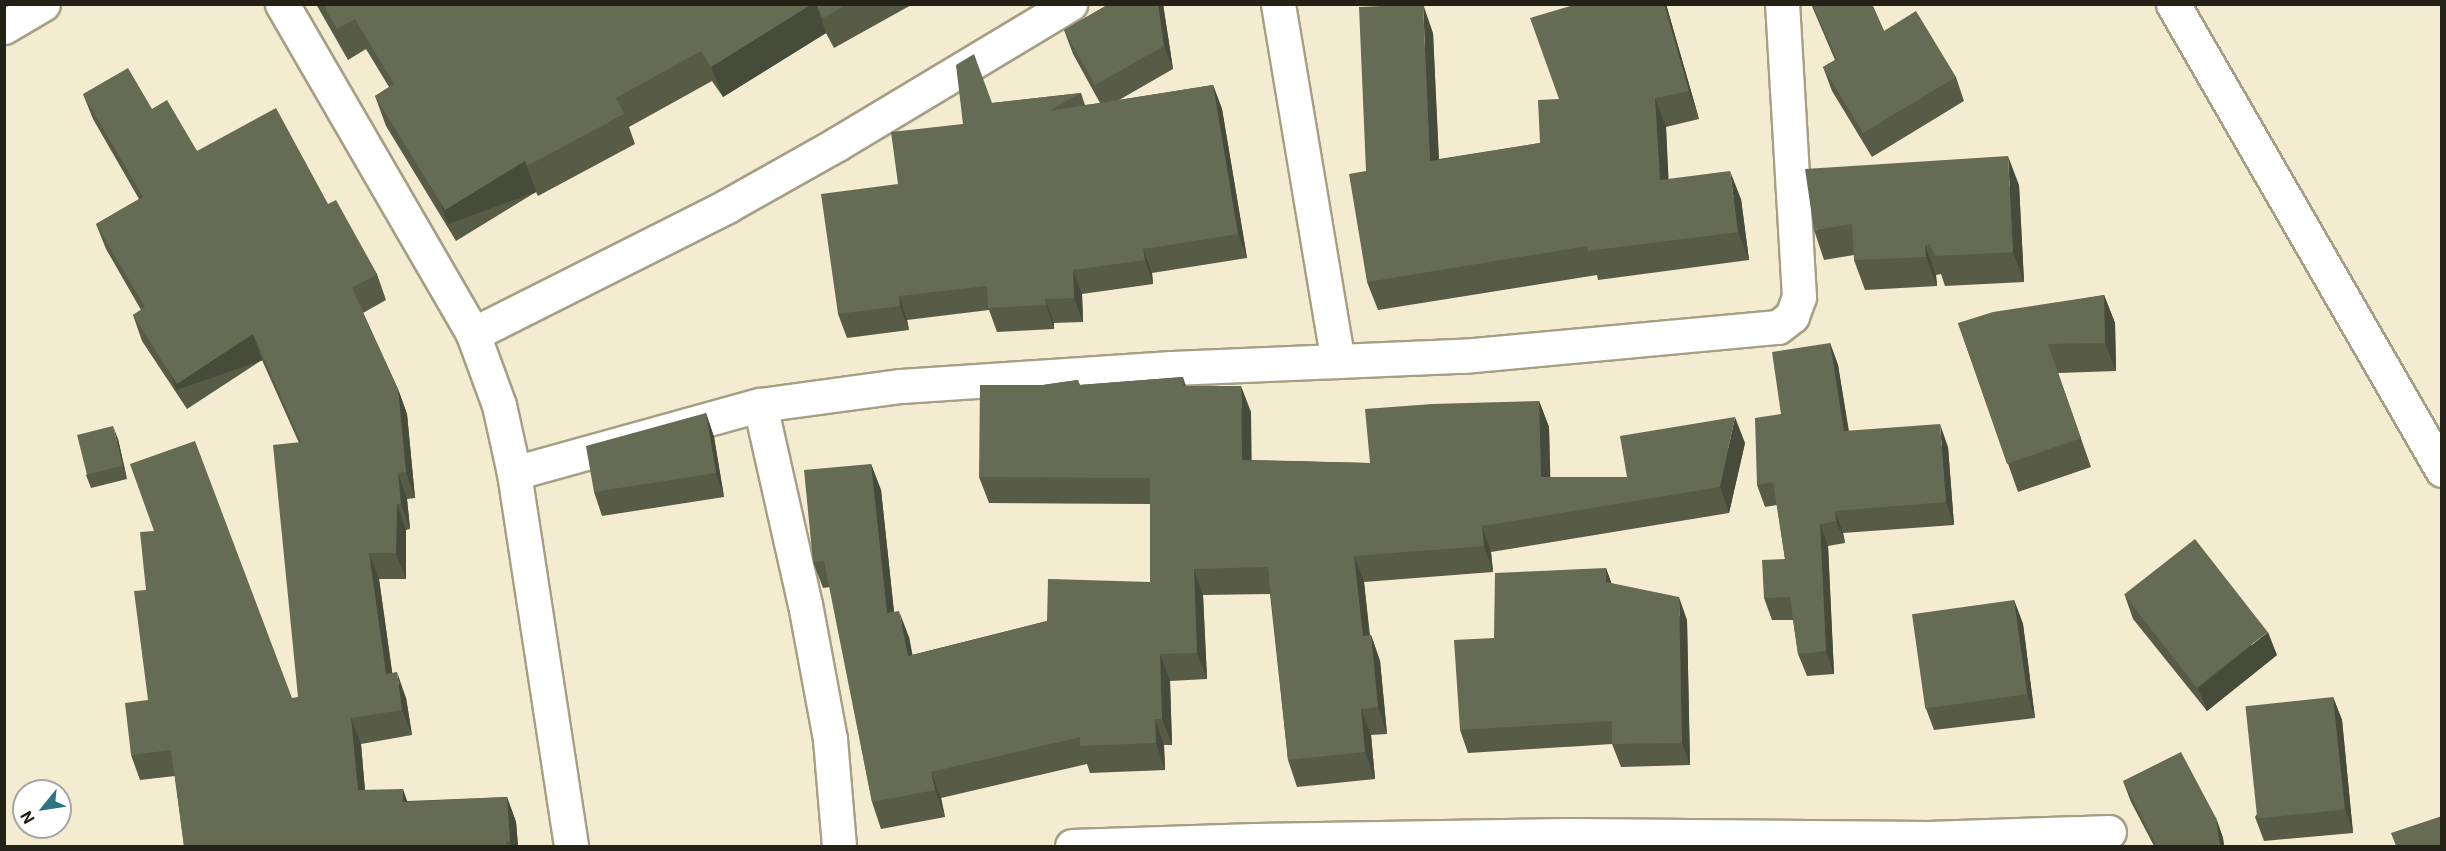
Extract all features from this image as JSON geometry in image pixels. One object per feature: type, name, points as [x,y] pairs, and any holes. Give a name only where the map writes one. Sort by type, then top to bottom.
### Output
[{"type":"street","points":[[4,27],[43,4]]},
{"type":"street","points":[[282,4],[473,334],[499,405],[514,473],[571,846]]},
{"type":"street","points":[[473,334],[727,206],[837,144],[1070,4]]},
{"type":"street","points":[[1278,4],[1338,361]]},
{"type":"street","points":[[514,473],[760,405],[901,386],[1172,368],[1463,356],[1778,327],[1792,316],[1799,297],[1782,4]]},
{"type":"street","points":[[2173,4],[2442,470]]},
{"type":"street","points":[[760,405],[805,604],[824,705],[830,739],[839,846]]},
{"type":"street","points":[[1072,846],[1255,840],[1536,836],[1928,838],[2109,832]]},
{"type":"building","points":[[323,4],[812,4],[711,67],[701,51],[616,98],[624,114],[527,166],[525,161],[445,210],[375,96],[394,84],[355,19],[337,29]]},
{"type":"building","points":[[816,4],[847,4],[823,18]]},
{"type":"building","points":[[1109,4],[1158,4],[1164,46],[1095,85],[1064,30]]},
{"type":"building","points":[[1423,4],[1430,161],[1540,143],[1538,100],[1559,99],[1530,18],[1577,4],[1664,4],[1689,91],[1655,98],[1660,180],[1730,171],[1738,232],[1588,251],[1587,246],[1367,282],[1349,174],[1366,171],[1359,7]]},
{"type":"building","points":[[1812,4],[1872,4],[1884,31],[1916,11],[1956,77],[1863,133],[1823,67],[1837,59]]},
{"type":"building","points":[[974,54],[992,103],[1081,93],[1049,111],[1213,85],[1238,234],[1143,249],[1145,260],[1073,270],[1074,298],[1045,299],[1046,305],[988,308],[987,286],[899,296],[900,306],[838,314],[821,194],[898,184],[891,132],[963,124],[956,65]]},
{"type":"building","points":[[128,68],[152,109],[167,100],[197,151],[276,108],[328,204],[336,200],[377,274],[352,288],[398,389],[406,472],[398,473],[401,504],[397,504],[396,553],[369,553],[386,674],[397,672],[402,710],[351,718],[358,790],[403,789],[403,802],[507,797],[510,841],[506,841],[506,846],[184,846],[171,750],[131,755],[125,703],[148,700],[134,591],[146,590],[140,532],[154,531],[130,464],[195,441],[292,698],[298,697],[273,445],[301,442],[253,334],[177,384],[133,315],[145,307],[96,224],[143,197],[83,94]]},
{"type":"building","points":[[2008,156],[2013,252],[1935,256],[1930,244],[1925,245],[1926,257],[1854,260],[1852,224],[1814,230],[1805,169]]},
{"type":"building","points":[[2104,295],[2105,343],[2048,344],[2081,438],[2007,464],[1958,323],[1993,312]]},
{"type":"building","points":[[1830,343],[1844,431],[1940,424],[1946,502],[1835,511],[1836,521],[1820,524],[1826,651],[1798,654],[1790,597],[1764,598],[1762,560],[1785,559],[1773,482],[1757,485],[1755,418],[1781,414],[1772,352]]},
{"type":"building","points":[[1183,377],[1183,386],[1241,386],[1242,460],[1370,463],[1365,409],[1432,404],[1539,401],[1541,477],[1627,477],[1620,436],[1735,417],[1720,487],[1482,526],[1484,546],[1354,556],[1363,636],[1371,635],[1378,707],[1361,709],[1365,752],[1288,760],[1268,567],[1194,569],[1197,653],[1160,654],[1162,719],[1155,719],[1156,743],[1080,746],[1080,737],[931,772],[935,790],[872,802],[824,561],[813,562],[804,470],[871,464],[887,613],[899,611],[908,656],[1047,621],[1048,579],[1150,582],[1150,478],[979,477],[980,385],[1043,385],[1078,380],[1079,385]]},
{"type":"building","points":[[706,413],[716,473],[594,492],[586,446]]},
{"type":"building","points":[[113,426],[123,466],[87,475],[77,435]]},
{"type":"building","points":[[2195,539],[2268,632],[2197,687],[2124,594]]},
{"type":"building","points":[[1606,568],[1606,582],[1679,597],[1682,743],[1612,744],[1612,721],[1460,730],[1454,640],[1494,638],[1495,573]]},
{"type":"building","points":[[2014,600],[2027,694],[1925,708],[1912,614]]},
{"type":"building","points":[[2333,697],[2345,809],[2257,819],[2245,706]]},
{"type":"building","points":[[2181,752],[2216,818],[2220,846],[2157,846],[2123,781]]},
{"type":"building","points":[[2442,816],[2442,846],[2396,846],[2391,833]]}]
